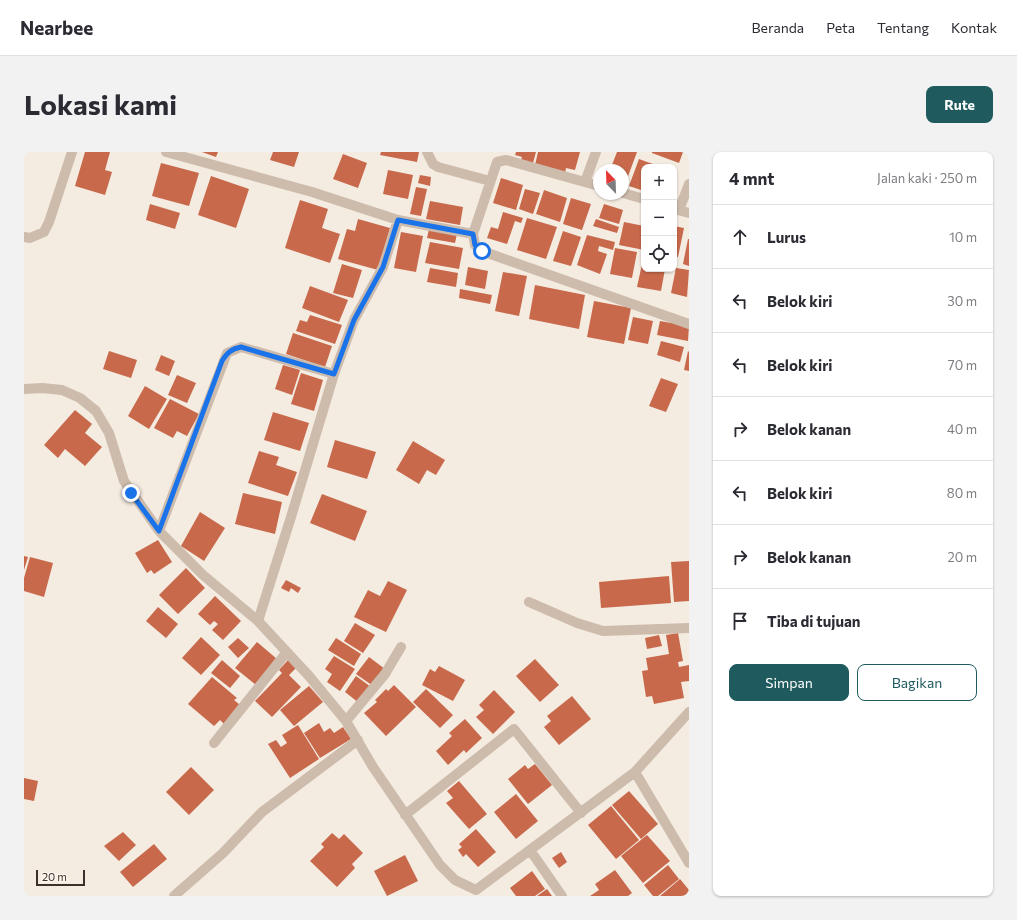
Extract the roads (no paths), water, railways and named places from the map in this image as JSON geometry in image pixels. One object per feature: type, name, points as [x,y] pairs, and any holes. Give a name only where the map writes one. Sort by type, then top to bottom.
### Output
[{"type":"street","points":[[24,237],[30,238],[44,232],[72,152]]},
{"type":"street","points":[[166,152],[312,192],[398,220],[473,234]]},
{"type":"street","points":[[427,152],[433,164],[438,167],[490,181]]},
{"type":"street","points":[[585,182],[596,152]]},
{"type":"street","points":[[593,184],[506,160],[497,162],[473,234],[475,245],[482,251],[689,324]]},
{"type":"street","points":[[677,207],[689,184]]},
{"type":"street","points":[[629,195],[641,199]]},
{"type":"street","points":[[677,209],[689,213]]},
{"type":"street","points":[[258,621],[292,517],[334,374],[354,320],[385,262],[398,220]]},
{"type":"street","points":[[159,531],[227,353],[233,349],[241,347],[334,374]]},
{"type":"street","points":[[24,389],[42,388],[62,390],[80,398],[96,411],[109,433],[124,481],[159,531],[203,575],[258,621],[286,653],[309,676],[346,721],[405,815],[440,865],[455,880],[473,893],[635,772],[689,712]]},
{"type":"street","points":[[529,602],[571,621],[603,631],[689,628]]},
{"type":"street","points":[[346,721],[385,674],[401,646]]},
{"type":"street","points":[[214,744],[286,653]]},
{"type":"street","points":[[405,815],[514,730],[581,813]]},
{"type":"street","points":[[174,896],[224,853],[262,812],[358,740]]},
{"type":"street","points":[[635,772],[689,863]]},
{"type":"street","points":[[530,850],[562,896]]}]
